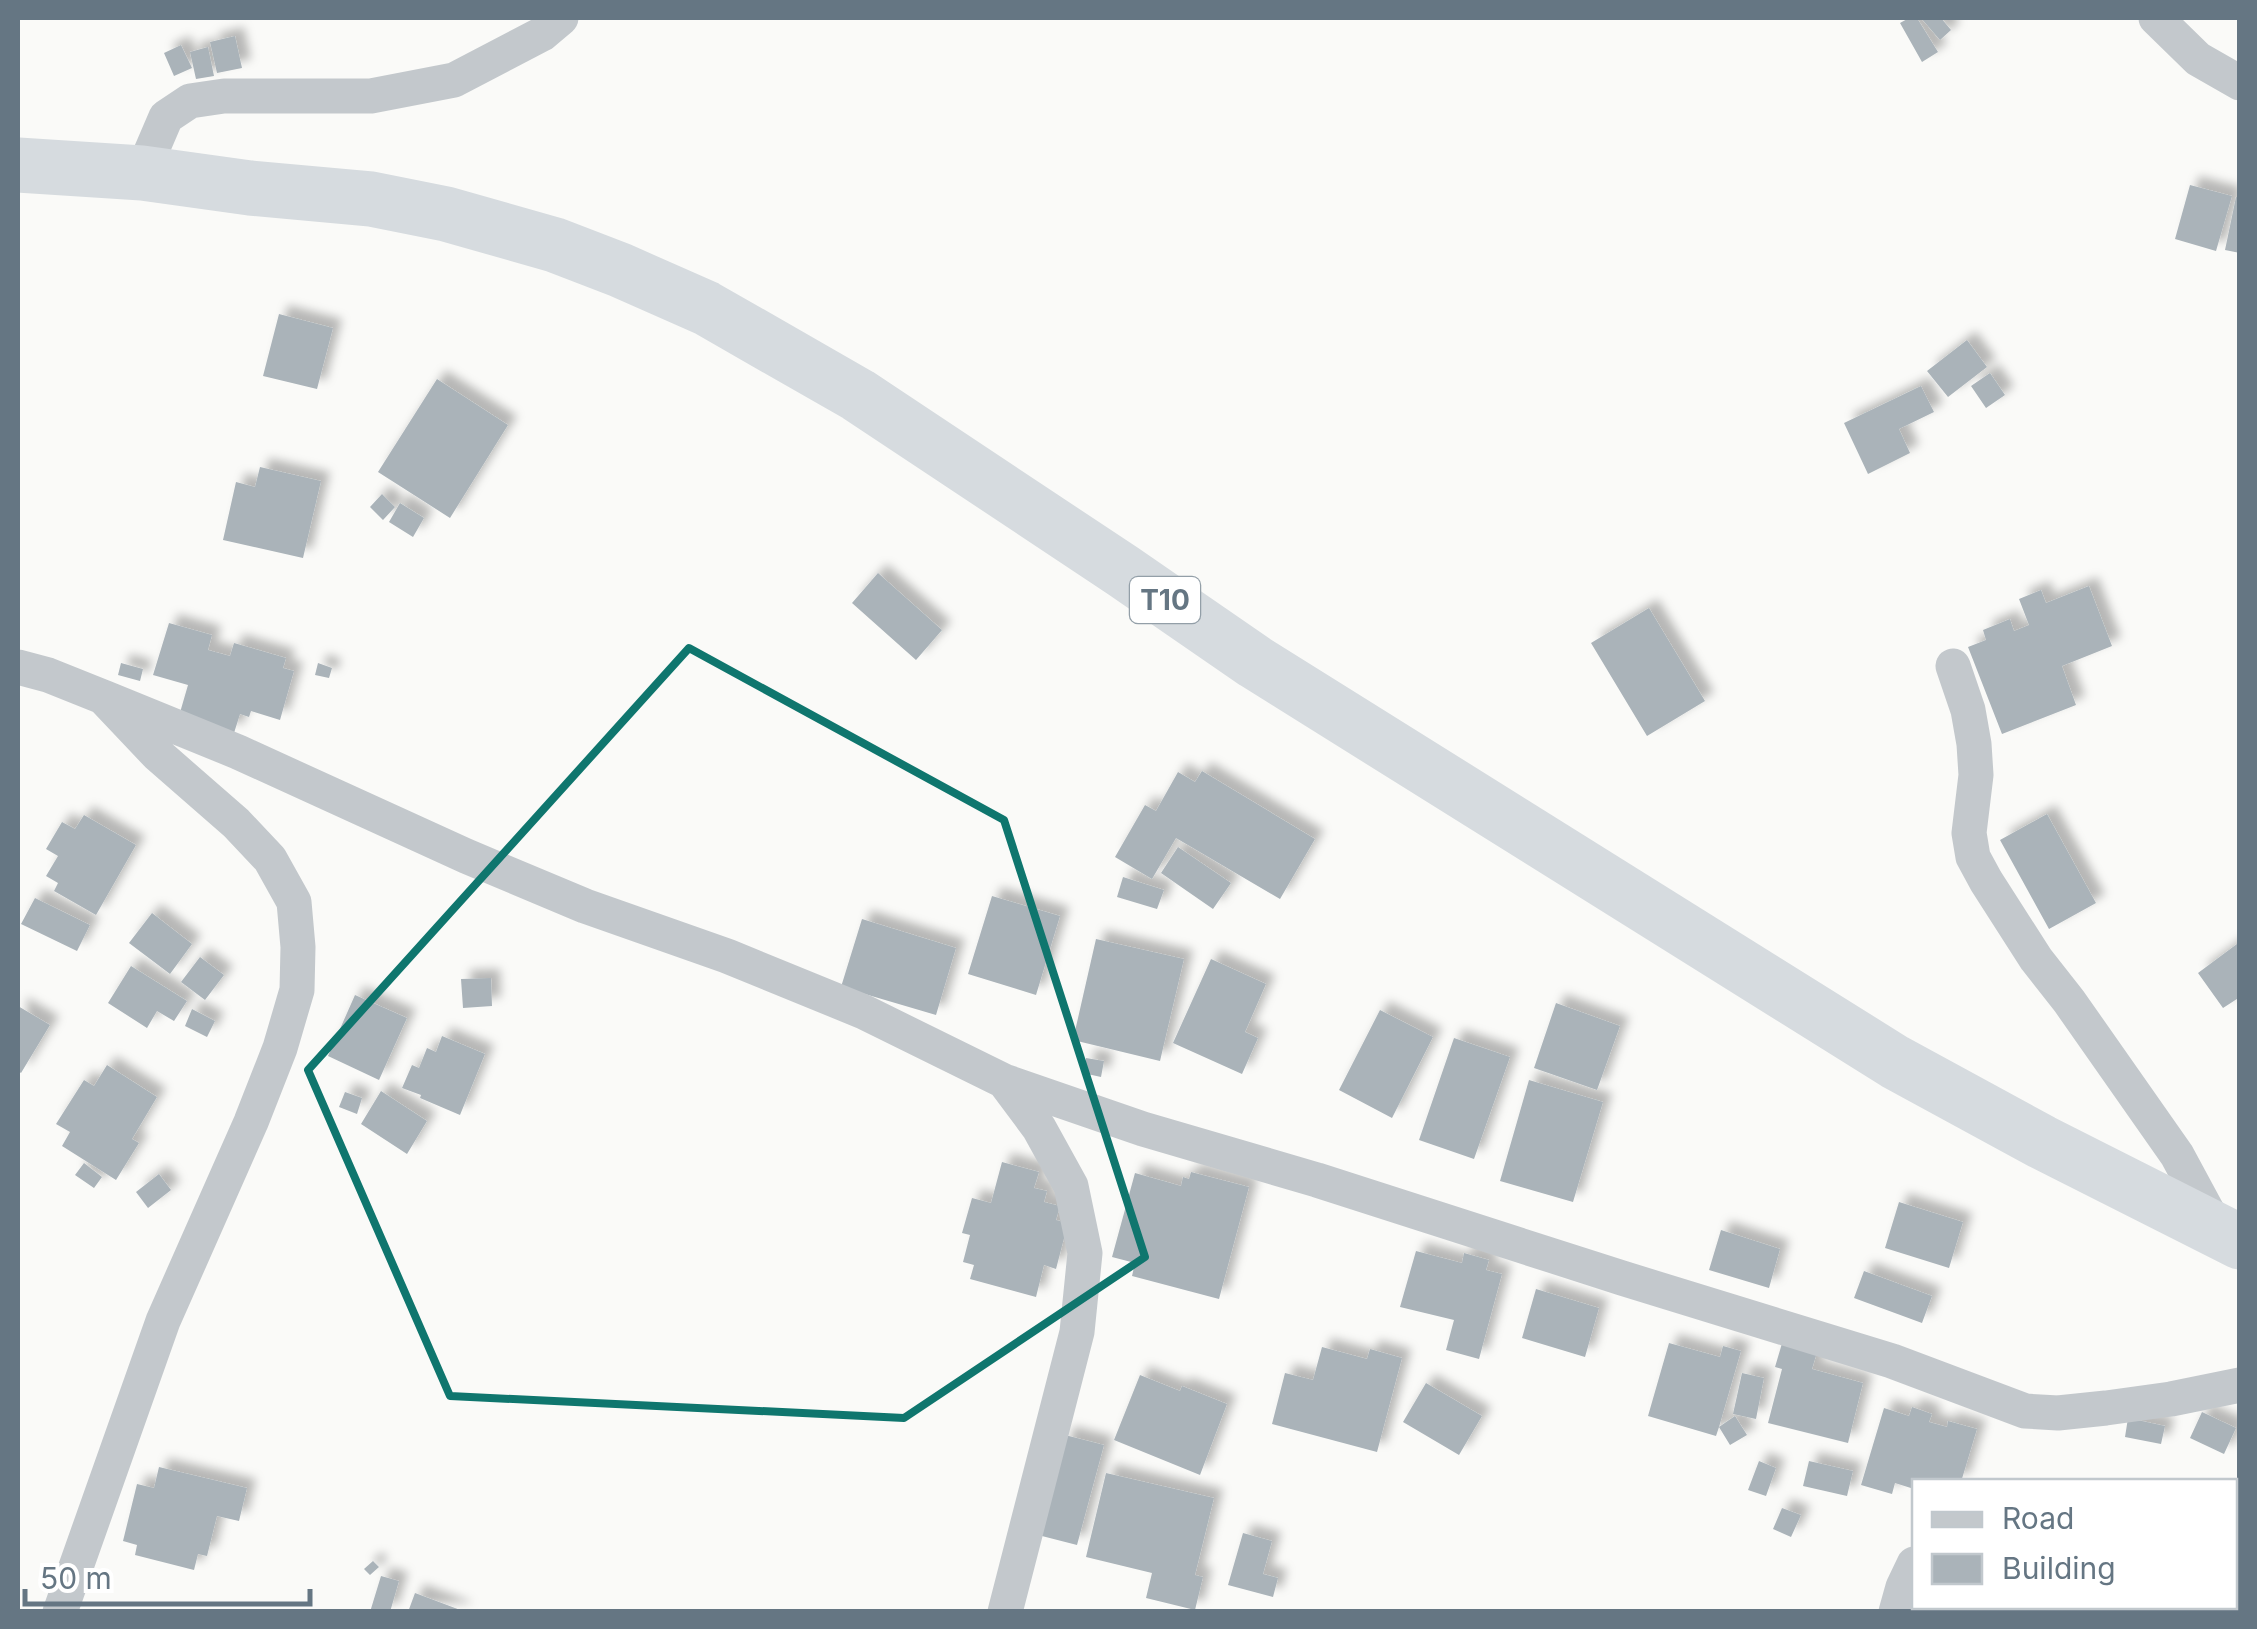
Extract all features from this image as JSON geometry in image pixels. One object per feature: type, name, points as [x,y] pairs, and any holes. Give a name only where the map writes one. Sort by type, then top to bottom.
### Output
[{"type":"highway","name":"T10","points":[[18,165],[142,173],[370,199],[446,214],[555,245],[706,308],[858,395],[1123,570],[1254,662],[1896,1062],[2229,1237]]},
{"type":"street","points":[[142,173],[166,117],[190,102],[224,96],[371,96],[454,80],[542,34],[561,18]]},
{"type":"street","points":[[2156,18],[2198,59],[2240,83]]},
{"type":"street","points":[[1953,666],[1968,710],[1974,744],[1976,775],[1968,833],[1973,856],[2036,959],[2177,1156],[2229,1237]]},
{"type":"street","points":[[18,667],[48,675],[238,752],[585,906],[727,956],[864,1012],[1004,1082],[1143,1129],[1892,1361],[2024,1410],[2106,1408],[2240,1385]]},
{"type":"street","points":[[60,1612],[163,1321],[251,1122],[280,1048],[297,990],[294,902],[270,859],[103,697]]},
{"type":"street","points":[[1004,1082],[1039,1128],[1071,1186],[1084,1253],[1077,1332],[1005,1612]]},
{"type":"street","points":[[1896,1612],[1912,1568]]},
{"type":"highlighted area","points":[[689,648],[1004,820],[1145,1257],[904,1418],[450,1396],[308,1070]]},
{"type":"building","points":[[1917,18],[1938,52],[1922,62],[1900,23]]},
{"type":"building","points":[[1921,18],[1941,18],[1951,30],[1940,40]]},
{"type":"building","points":[[235,36],[242,68],[217,73],[210,42]]},
{"type":"building","points":[[181,45],[192,68],[174,76],[164,53]]},
{"type":"building","points":[[208,47],[214,76],[196,79],[190,52]]},
{"type":"building","points":[[2190,185],[2232,196],[2216,251],[2175,239]]},
{"type":"building","points":[[2236,197],[2240,198],[2240,253],[2225,250]]},
{"type":"building","points":[[279,314],[333,328],[317,389],[263,376]]},
{"type":"building","points":[[1967,340],[1987,367],[1948,397],[1927,371]]},
{"type":"building","points":[[1990,373],[2005,395],[1986,408],[1971,386]]},
{"type":"building","points":[[437,379],[508,425],[450,518],[378,472]]},
{"type":"building","points":[[1921,386],[1934,412],[1899,429],[1910,453],[1868,474],[1844,423]]},
{"type":"building","points":[[260,467],[321,481],[303,558],[223,540],[236,482],[255,487]]},
{"type":"building","points":[[382,494],[395,507],[383,520],[370,507]]},
{"type":"building","points":[[400,503],[424,518],[413,537],[389,522]]},
{"type":"building","points":[[878,573],[942,630],[916,660],[852,603]]},
{"type":"building","points":[[2089,586],[2112,646],[2062,666],[2076,705],[2002,734],[1968,647],[1986,640],[1983,630],[2010,619],[2014,631],[2029,625],[2019,599],[2041,590],[2046,603]]},
{"type":"building","points":[[1649,608],[1705,701],[1647,736],[1591,643]]},
{"type":"building","points":[[169,623],[212,635],[208,650],[230,656],[234,643],[286,658],[283,668],[294,671],[280,720],[251,711],[249,717],[240,714],[234,733],[179,716],[188,685],[153,675]]},
{"type":"building","points":[[121,663],[143,669],[140,681],[118,675]]},
{"type":"building","points":[[318,663],[332,668],[329,678],[315,675]]},
{"type":"building","points":[[1202,771],[1315,839],[1280,899],[1176,838],[1152,879],[1115,857],[1145,805],[1156,811],[1178,772],[1195,782]]},
{"type":"building","points":[[2047,814],[2096,903],[2049,929],[2000,840]]},
{"type":"building","points":[[84,815],[136,845],[96,915],[54,891],[58,883],[46,876],[58,856],[46,849],[62,822],[75,829]]},
{"type":"building","points":[[1178,847],[1231,883],[1213,909],[1161,873]]},
{"type":"building","points":[[1123,877],[1164,890],[1157,909],[1117,897]]},
{"type":"building","points":[[992,896],[1060,916],[1036,995],[968,974]]},
{"type":"building","points":[[35,898],[90,925],[77,951],[21,924]]},
{"type":"building","points":[[152,913],[192,944],[170,974],[129,943]]},
{"type":"building","points":[[862,919],[956,948],[936,1015],[841,987]]},
{"type":"building","points":[[1096,939],[1184,959],[1160,1061],[1073,1040]]},
{"type":"building","points":[[2237,944],[2240,997],[2223,1008],[2198,973]]},
{"type":"building","points":[[200,957],[224,975],[205,1000],[181,982]]},
{"type":"building","points":[[1211,959],[1266,984],[1245,1032],[1258,1038],[1242,1074],[1173,1043]]},
{"type":"building","points":[[131,966],[187,1001],[174,1021],[157,1011],[147,1028],[108,1003]]},
{"type":"building","points":[[491,978],[492,1006],[463,1008],[461,979]]},
{"type":"building","points":[[355,995],[407,1018],[379,1080],[328,1056]]},
{"type":"building","points":[[1556,1003],[1620,1026],[1597,1090],[1534,1068]]},
{"type":"building","points":[[18,1006],[50,1025],[21,1073],[18,1071]]},
{"type":"building","points":[[192,1009],[215,1021],[207,1037],[185,1026]]},
{"type":"building","points":[[1380,1010],[1433,1037],[1392,1118],[1339,1090]]},
{"type":"building","points":[[442,1036],[485,1054],[460,1115],[402,1088],[412,1065],[419,1068],[427,1048],[436,1052]]},
{"type":"building","points":[[1454,1038],[1510,1057],[1474,1159],[1419,1140]]},
{"type":"building","points":[[1086,1058],[1104,1061],[1101,1077],[1083,1073]]},
{"type":"building","points":[[107,1065],[157,1097],[132,1139],[139,1143],[116,1180],[62,1146],[70,1132],[56,1124],[84,1080],[94,1086]]},
{"type":"building","points":[[1529,1080],[1603,1102],[1573,1202],[1500,1181]]},
{"type":"building","points":[[381,1091],[427,1121],[407,1154],[361,1124]]},
{"type":"building","points":[[345,1092],[362,1098],[357,1114],[339,1107]]},
{"type":"building","points":[[1002,1162],[1039,1172],[1034,1188],[1047,1191],[1044,1202],[1060,1206],[1056,1220],[1068,1223],[1056,1269],[1044,1265],[1036,1297],[970,1279],[974,1265],[963,1262],[970,1235],[962,1233],[972,1198],[991,1203]]},
{"type":"building","points":[[84,1163],[102,1177],[94,1188],[75,1175]]},
{"type":"building","points":[[1191,1172],[1249,1187],[1219,1299],[1132,1276],[1135,1263],[1112,1257],[1135,1173],[1181,1186],[1183,1177],[1189,1179]]},
{"type":"building","points":[[159,1174],[171,1190],[148,1208],[136,1192]]},
{"type":"building","points":[[1899,1202],[1963,1222],[1949,1268],[1885,1248]]},
{"type":"building","points":[[1721,1230],[1780,1249],[1769,1288],[1709,1270]]},
{"type":"building","points":[[1416,1251],[1462,1263],[1464,1253],[1489,1260],[1486,1270],[1502,1274],[1479,1359],[1446,1350],[1454,1320],[1400,1307]]},
{"type":"building","points":[[1864,1271],[1932,1296],[1922,1323],[1854,1298]]},
{"type":"building","points":[[1536,1289],[1599,1308],[1585,1357],[1522,1338]]},
{"type":"building","points":[[1783,1340],[1818,1349],[1812,1369],[1863,1383],[1848,1443],[1768,1423],[1782,1369],[1775,1367]]},
{"type":"building","points":[[1669,1343],[1720,1357],[1723,1346],[1741,1351],[1716,1436],[1648,1416]]},
{"type":"building","points":[[1322,1347],[1367,1359],[1370,1349],[1402,1358],[1377,1452],[1272,1424],[1285,1373],[1313,1380]]},
{"type":"building","points":[[1742,1373],[1764,1378],[1756,1419],[1733,1414]]},
{"type":"building","points":[[1140,1375],[1227,1404],[1200,1475],[1114,1440]]},
{"type":"building","points":[[1426,1383],[1482,1416],[1459,1455],[1403,1422]]},
{"type":"building","points":[[1912,1407],[1932,1414],[1929,1422],[1947,1427],[1948,1421],[1977,1429],[1962,1479],[1912,1479],[1912,1488],[1895,1483],[1892,1494],[1861,1485],[1884,1408],[1909,1416]]},
{"type":"building","points":[[2202,1412],[2236,1428],[2224,1454],[2190,1438]]},
{"type":"building","points":[[1735,1416],[1747,1435],[1730,1445],[1719,1427]]},
{"type":"building","points":[[2128,1418],[2165,1426],[2161,1444],[2125,1437]]},
{"type":"building","points":[[1065,1435],[1104,1445],[1077,1545],[1038,1535]]},
{"type":"building","points":[[1759,1461],[1776,1468],[1766,1496],[1748,1490]]},
{"type":"building","points":[[1809,1461],[1853,1471],[1847,1496],[1803,1486]]},
{"type":"building","points":[[159,1467],[247,1488],[239,1521],[217,1516],[207,1556],[198,1554],[194,1570],[135,1555],[137,1545],[123,1541],[137,1484],[154,1488]]},
{"type":"building","points":[[1106,1473],[1214,1498],[1195,1575],[1203,1577],[1195,1610],[1146,1598],[1152,1573],[1086,1557]]},
{"type":"building","points":[[1782,1508],[1801,1515],[1791,1537],[1773,1529]]},
{"type":"building","points":[[1243,1533],[1272,1541],[1263,1574],[1278,1578],[1273,1597],[1228,1585]]},
{"type":"building","points":[[373,1561],[379,1567],[370,1575],[364,1569]]},
{"type":"building","points":[[381,1576],[399,1581],[390,1612],[370,1612]]},
{"type":"building","points":[[415,1593],[463,1611],[463,1612],[408,1612]]}]
